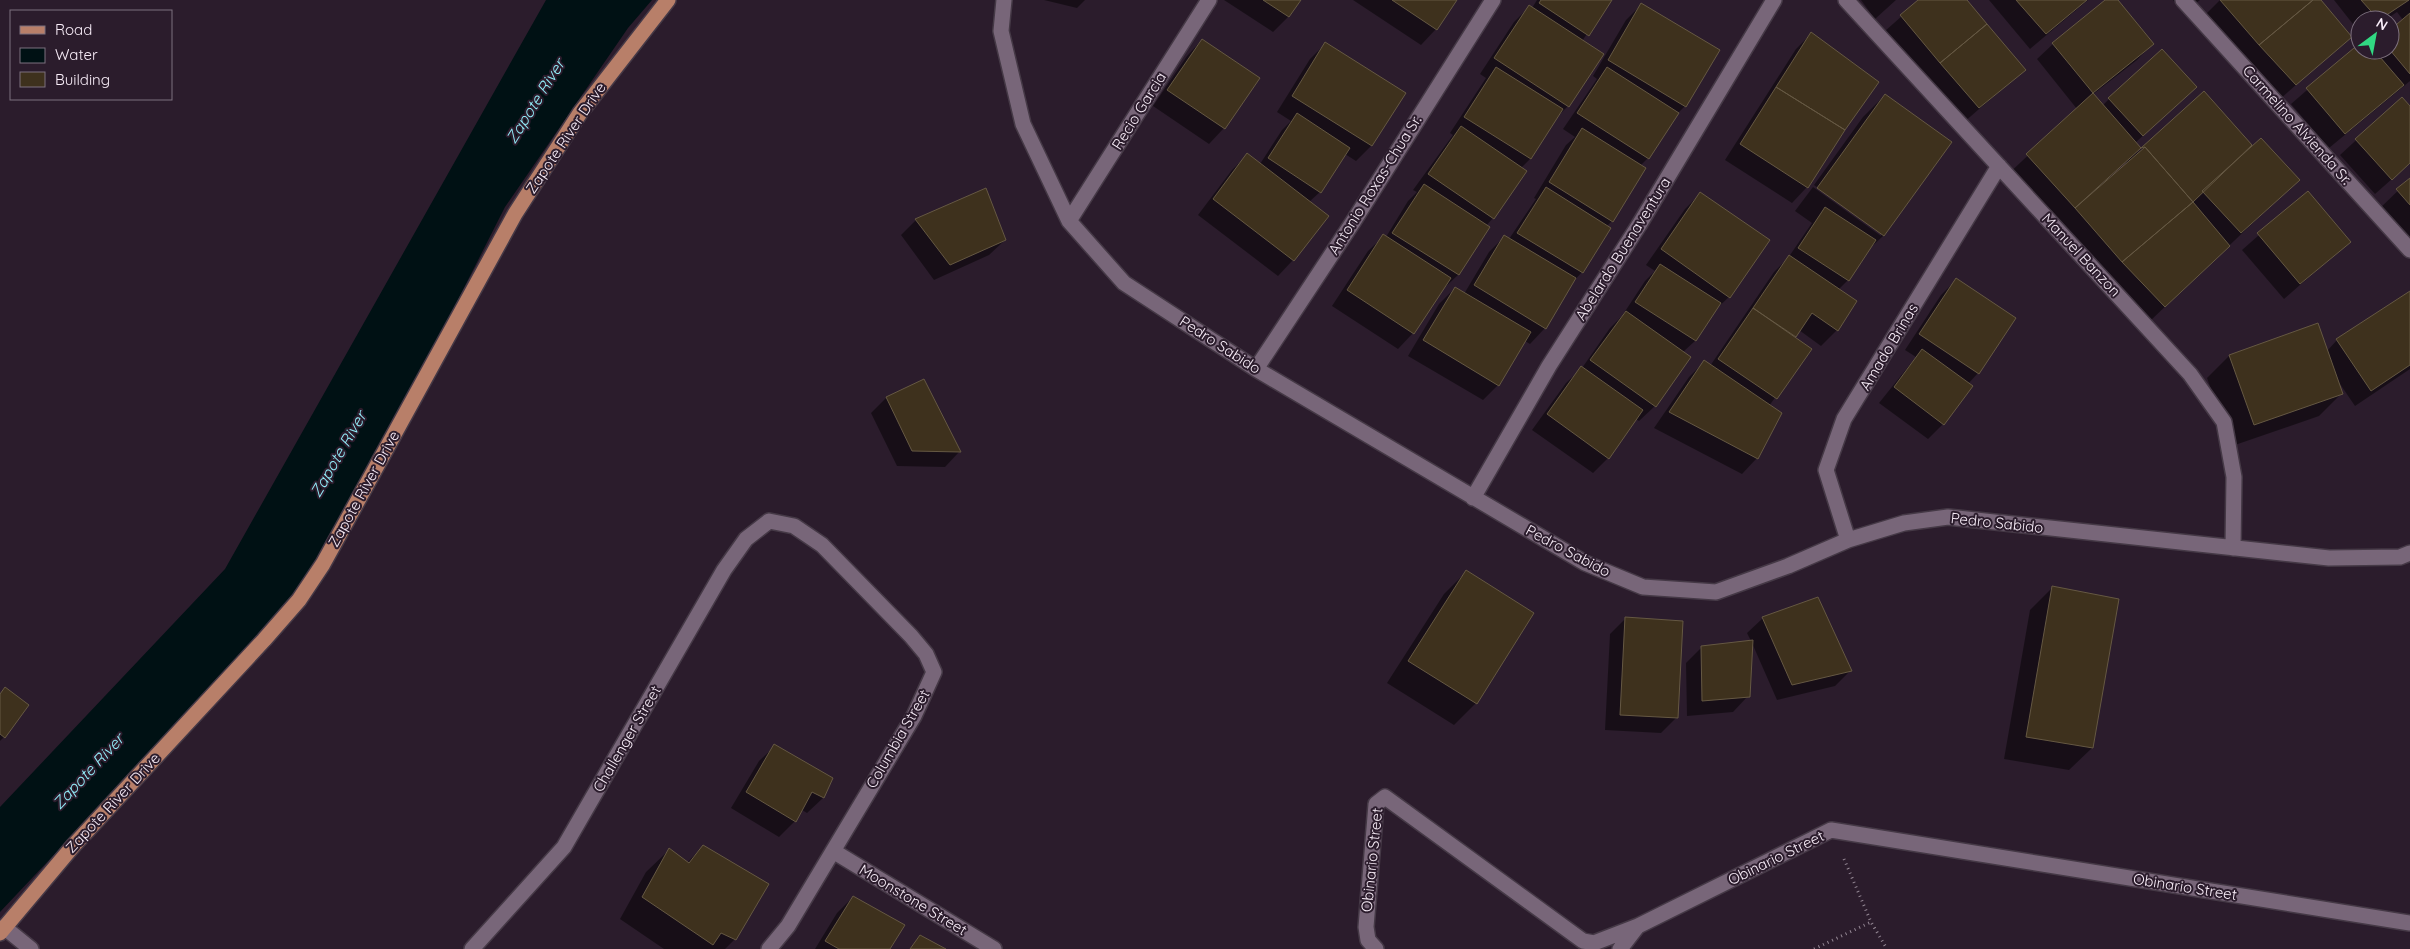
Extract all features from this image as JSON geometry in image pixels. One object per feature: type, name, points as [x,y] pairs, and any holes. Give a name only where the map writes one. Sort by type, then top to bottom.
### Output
[{"type":"main road","name":"Zapote River Drive","points":[[2,930],[74,845],[299,600],[323,564],[515,214],[580,113],[668,0]]},
{"type":"street","name":"Pedro Sabido","points":[[1004,0],[1002,31],[1023,124],[1069,221],[1124,283],[1256,369],[1473,498],[1585,563],[1643,587],[1716,592],[1788,566],[1848,540],[1904,523],[1948,517],[2329,558],[2400,557],[2410,552]]},
{"type":"street","name":"Recio Garcia","points":[[1069,221],[1209,0]]},
{"type":"street","name":"Antonio Roxas-Chua Sr.","points":[[1256,369],[1353,222],[1493,0]]},
{"type":"street","name":"Abelardo Buenaventura","points":[[1473,498],[1549,366],[1639,225],[1774,0]]},
{"type":"street","name":"Manuel Banzon","points":[[1846,0],[2190,374],[2224,422],[2234,477],[2233,548]]},
{"type":"street","name":"Carmelino Alvienda Sr.","points":[[2183,0],[2410,250]]},
{"type":"street","name":"Amado Brinas","points":[[1848,540],[1826,470],[1844,420],[1999,166]]},
{"type":"street","name":"Columbia Street","points":[[769,520],[794,526],[822,545],[911,636],[926,654],[934,672],[914,716],[788,926],[769,949]]},
{"type":"street","name":"Challenger Street","points":[[472,949],[564,847],[724,570],[746,539],[769,520]]},
{"type":"street","name":"Obinario Street","points":[[1376,949],[1368,940],[1366,927],[1376,804],[1385,797],[1583,941],[1594,943],[1638,926],[1831,830],[2410,923]]},
{"type":"street","name":"Moonstone Street","points":[[833,851],[994,949]]},
{"type":"street","points":[[1620,949],[1638,926]]},
{"type":"street","points":[[2,930],[31,949]]},
{"type":"path","points":[[1831,830],[1871,922],[1886,949]]},
{"type":"path","points":[[1814,949],[1871,922]]},
{"type":"water","name":"Zapote River","points":[[546,0],[652,0],[628,28],[505,207],[372,469],[289,606],[0,912],[0,807],[225,569]]},
{"type":"building","points":[[1263,0],[1301,0],[1289,17]]},
{"type":"building","points":[[1392,0],[1457,0],[1437,30]]},
{"type":"building","points":[[1541,0],[1612,0],[1589,36],[1539,3]]},
{"type":"building","points":[[1918,0],[1967,0],[1987,24],[1940,63],[1900,15]]},
{"type":"building","points":[[2016,0],[2087,0],[2046,34]]},
{"type":"building","points":[[2105,0],[2118,0],[2154,44],[2093,93],[2052,43]]},
{"type":"building","points":[[2220,0],[2313,0],[2259,45]]},
{"type":"building","points":[[2313,0],[2321,0],[2350,35],[2350,39],[2296,85],[2259,45]]},
{"type":"building","points":[[2361,0],[2409,0],[2394,10],[2370,10]]},
{"type":"building","points":[[1641,3],[1720,50],[1686,107],[1608,60]]},
{"type":"building","points":[[1529,5],[1604,54],[1569,107],[1494,58]]},
{"type":"building","points":[[2410,13],[2410,74],[2398,60],[2400,60],[2400,22]]},
{"type":"building","points":[[1987,24],[2026,70],[1979,108],[1940,63]]},
{"type":"building","points":[[1811,32],[1879,82],[1845,130],[1776,87]]},
{"type":"building","points":[[1202,39],[1260,78],[1225,129],[1167,90]]},
{"type":"building","points":[[1325,42],[1406,93],[1372,146],[1292,96]]},
{"type":"building","points":[[2162,49],[2197,87],[2143,136],[2108,98]]},
{"type":"building","points":[[2350,51],[2350,60],[2383,60],[2404,85],[2345,134],[2306,88]]},
{"type":"building","points":[[1496,67],[1563,109],[1531,159],[1464,117]]},
{"type":"building","points":[[1607,67],[1679,113],[1649,159],[1577,113]]},
{"type":"building","points":[[1776,87],[1845,130],[1808,188],[1740,144]]},
{"type":"building","points":[[2204,91],[2252,145],[2193,202],[2145,147],[2141,148]]},
{"type":"building","points":[[2093,93],[2141,148],[2075,208],[2026,154]]},
{"type":"building","points":[[1885,94],[1952,142],[1884,236],[1817,188]]},
{"type":"building","points":[[2402,97],[2410,106],[2410,163],[2392,180],[2355,139]]},
{"type":"building","points":[[1297,113],[1350,148],[1321,193],[1268,158]]},
{"type":"building","points":[[1461,126],[1527,171],[1494,219],[1428,174]]},
{"type":"building","points":[[1582,128],[1646,168],[1613,222],[1549,182]]},
{"type":"building","points":[[2261,138],[2300,180],[2241,233],[2202,191]]},
{"type":"building","points":[[2145,147],[2193,202],[2122,262],[2075,208]]},
{"type":"building","points":[[1247,153],[1329,216],[1294,261],[1213,199]]},
{"type":"building","points":[[2410,178],[2410,205],[2396,189]]},
{"type":"building","points":[[1424,184],[1490,227],[1459,275],[1392,233]]},
{"type":"building","points":[[1546,187],[1611,228],[1583,273],[1517,233]]},
{"type":"building","points":[[986,188],[1006,240],[950,265],[915,219]]},
{"type":"building","points":[[2308,191],[2351,242],[2300,284],[2257,233]]},
{"type":"building","points":[[1700,192],[1770,240],[1730,298],[1661,249]]},
{"type":"building","points":[[2193,202],[2230,246],[2165,307],[2122,262]]},
{"type":"building","points":[[1825,207],[1876,240],[1849,281],[1798,248]]},
{"type":"building","points":[[1383,234],[1451,278],[1414,334],[1347,290]]},
{"type":"building","points":[[1504,235],[1576,278],[1546,329],[1474,285]]},
{"type":"building","points":[[1789,255],[1857,301],[1838,331],[1812,313],[1796,337],[1753,308]]},
{"type":"building","points":[[1660,264],[1721,303],[1696,341],[1635,302]]},
{"type":"building","points":[[1956,278],[2016,318],[1979,374],[1919,334]]},
{"type":"building","points":[[1455,287],[1531,332],[1499,386],[1423,340]]},
{"type":"building","points":[[2410,291],[2410,365],[2371,391],[2336,339]]},
{"type":"building","points":[[1753,308],[1812,349],[1777,399],[1718,359]]},
{"type":"building","points":[[1626,311],[1691,357],[1656,407],[1590,360]]},
{"type":"building","points":[[2318,323],[2343,394],[2254,425],[2229,355]]},
{"type":"building","points":[[1922,349],[1973,386],[1944,425],[1894,387]]},
{"type":"building","points":[[1704,360],[1782,413],[1758,459],[1669,412]]},
{"type":"building","points":[[1581,366],[1643,410],[1609,459],[1547,414]]},
{"type":"building","points":[[924,379],[961,452],[912,451],[886,397]]},
{"type":"building","points":[[1466,570],[1534,613],[1477,704],[1408,661]]},
{"type":"building","points":[[2052,586],[2119,599],[2093,748],[2026,737]]},
{"type":"building","points":[[1818,597],[1852,671],[1792,685],[1762,617]]},
{"type":"building","points":[[1625,617],[1683,621],[1678,718],[1620,715]]},
{"type":"building","points":[[1753,640],[1750,697],[1702,701],[1701,646]]},
{"type":"building","points":[[5,687],[29,705],[5,738],[0,734],[0,694]]},
{"type":"building","points":[[774,744],[833,778],[824,798],[812,792],[796,822],[746,792]]},
{"type":"building","points":[[703,845],[769,884],[736,940],[721,933],[713,945],[642,897],[669,848],[689,863]]},
{"type":"building","points":[[853,896],[905,925],[890,949],[839,949],[825,941]]},
{"type":"building","points":[[920,935],[946,949],[910,949]]}]
